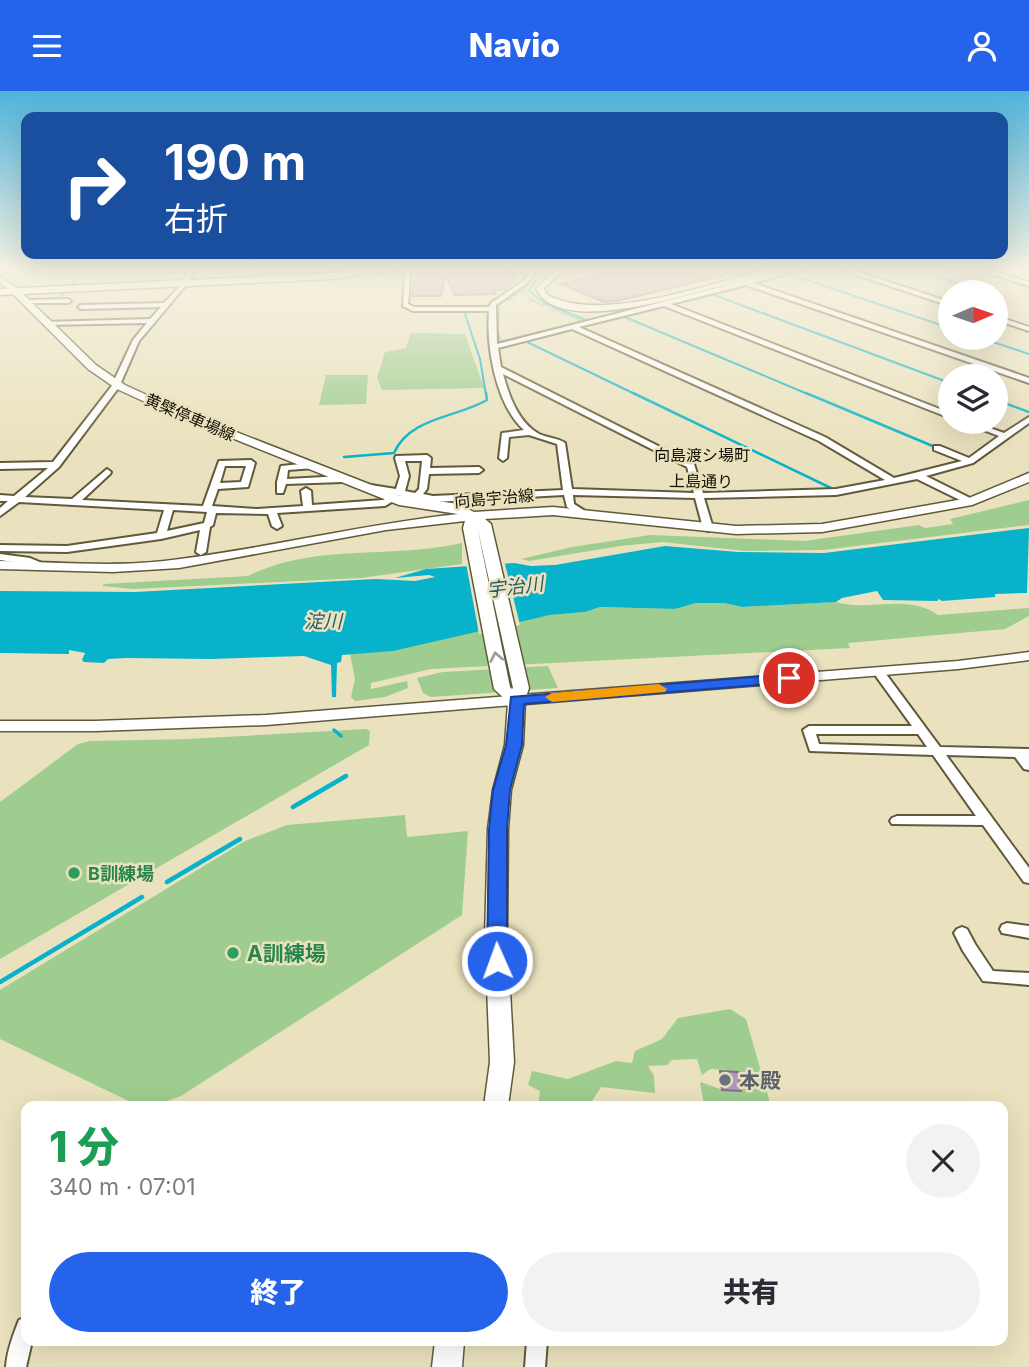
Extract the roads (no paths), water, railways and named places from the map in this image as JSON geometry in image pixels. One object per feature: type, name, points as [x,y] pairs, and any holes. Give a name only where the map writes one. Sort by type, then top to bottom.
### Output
[{"type":"main road","name":"黄檗停車場線","points":[[51,328],[92,367],[116,384],[357,485],[458,508],[475,522]]},
{"type":"main road","name":"向島宇治線","points":[[0,565],[113,568],[180,563],[248,553],[435,515],[475,522],[522,511],[580,514],[708,528],[822,528],[970,501],[1029,477]]},
{"type":"main road","name":"黄檗停車場線","points":[[396,496],[435,515]]},
{"type":"main road","points":[[475,522],[502,689],[514,694],[514,745],[502,790],[498,829],[496,936],[502,1062],[497,1101]]},
{"type":"main road","points":[[447,1367],[449,1346]]},
{"type":"street","points":[[0,513],[56,465],[116,384],[136,340],[147,328]]},
{"type":"street","points":[[491,328],[497,368],[509,405],[531,432],[561,443],[570,505],[580,511],[580,514]]},
{"type":"street","points":[[494,347],[570,328]]},
{"type":"street","points":[[573,328],[822,439],[893,481]]},
{"type":"street","points":[[727,328],[938,411]]},
{"type":"street","points":[[875,328],[1029,381]]},
{"type":"street","points":[[497,368],[691,466],[708,528]]},
{"type":"street","name":"上島通り","points":[[396,496],[433,499],[569,492],[782,496],[836,492],[918,476],[970,461],[1029,419]]},
{"type":"street","points":[[503,458],[505,435],[520,436],[531,432]]},
{"type":"street","points":[[1000,434],[1006,436]]},
{"type":"street","points":[[937,448],[970,461]]},
{"type":"street","points":[[0,498],[117,500],[169,507],[272,511],[385,503],[396,496],[404,483],[399,458],[426,458],[423,489],[416,497]]},
{"type":"street","points":[[0,466],[56,465]]},
{"type":"street","points":[[312,466],[284,468],[280,486],[342,479]]},
{"type":"street","points":[[425,471],[456,466],[479,470]]},
{"type":"street","points":[[76,501],[107,472]]},
{"type":"street","points":[[918,476],[970,501]]},
{"type":"street","points":[[201,552],[215,486]]},
{"type":"street","points":[[306,491],[308,507]]},
{"type":"street","points":[[162,535],[169,507]]},
{"type":"street","points":[[272,511],[277,526]]},
{"type":"street","points":[[0,548],[67,549],[205,527]]},
{"type":"street","points":[[89,545],[93,533]]},
{"type":"street","points":[[0,557],[44,566]]},
{"type":"street","points":[[0,726],[253,721],[514,694],[878,671],[1029,656]]},
{"type":"street","points":[[878,671],[933,750],[1029,878]]},
{"type":"street","points":[[919,730],[809,730],[814,748],[1023,752],[1029,766]]},
{"type":"street","points":[[897,821],[985,820]]},
{"type":"street","points":[[1007,929],[1029,932]]},
{"type":"street","points":[[962,933],[968,947],[989,977],[1029,979]]},
{"type":"street","points":[[16,1367],[16,1356],[21,1342]]},
{"type":"street","points":[[535,1367],[537,1346]]},
{"type":"water","name":"淀川","points":[[1029,528],[1027,593],[937,601],[883,600],[877,591],[842,598],[836,602],[742,607],[724,603],[696,603],[675,609],[600,607],[585,612],[550,615],[393,651],[342,655],[341,662],[337,663],[336,697],[332,697],[331,665],[304,656],[126,658],[108,659],[104,663],[84,662],[82,660],[85,653],[69,650],[69,654],[0,653],[0,591],[135,592],[376,579],[415,581],[435,577],[429,575],[395,578],[426,569],[514,563],[531,566],[555,565],[665,546],[738,552],[824,553]]},
{"type":"waterway","points":[[470,328],[480,359],[486,395]]},
{"type":"waterway","points":[[650,328],[810,395]]},
{"type":"waterway","points":[[801,328],[938,379]]},
{"type":"waterway","points":[[523,340],[637,395]]},
{"type":"waterway","points":[[1008,347],[1029,354]]},
{"type":"waterway","points":[[344,457],[394,453],[401,441],[411,432],[422,425],[487,400],[486,393]]},
{"type":"waterway","points":[[633,393],[833,489]]},
{"type":"waterway","points":[[806,393],[935,447]]},
{"type":"waterway","points":[[1008,404],[1029,412]]},
{"type":"waterway","points":[[334,730],[341,736]]},
{"type":"waterway","points":[[293,807],[346,776]]},
{"type":"waterway","points":[[167,882],[240,839]]},
{"type":"waterway","points":[[0,982],[142,897]]},
{"type":"place","name":"B訓練場","points":[[74,873]]},
{"type":"place","name":"A訓練場","points":[[233,953]]},
{"type":"place","name":"本殿","points":[[725,1080]]},
{"type":"district","name":"向島渡シ場町","points":[[702,455]]},
{"type":"water label","name":"宇治川","points":[[515,587]]}]
